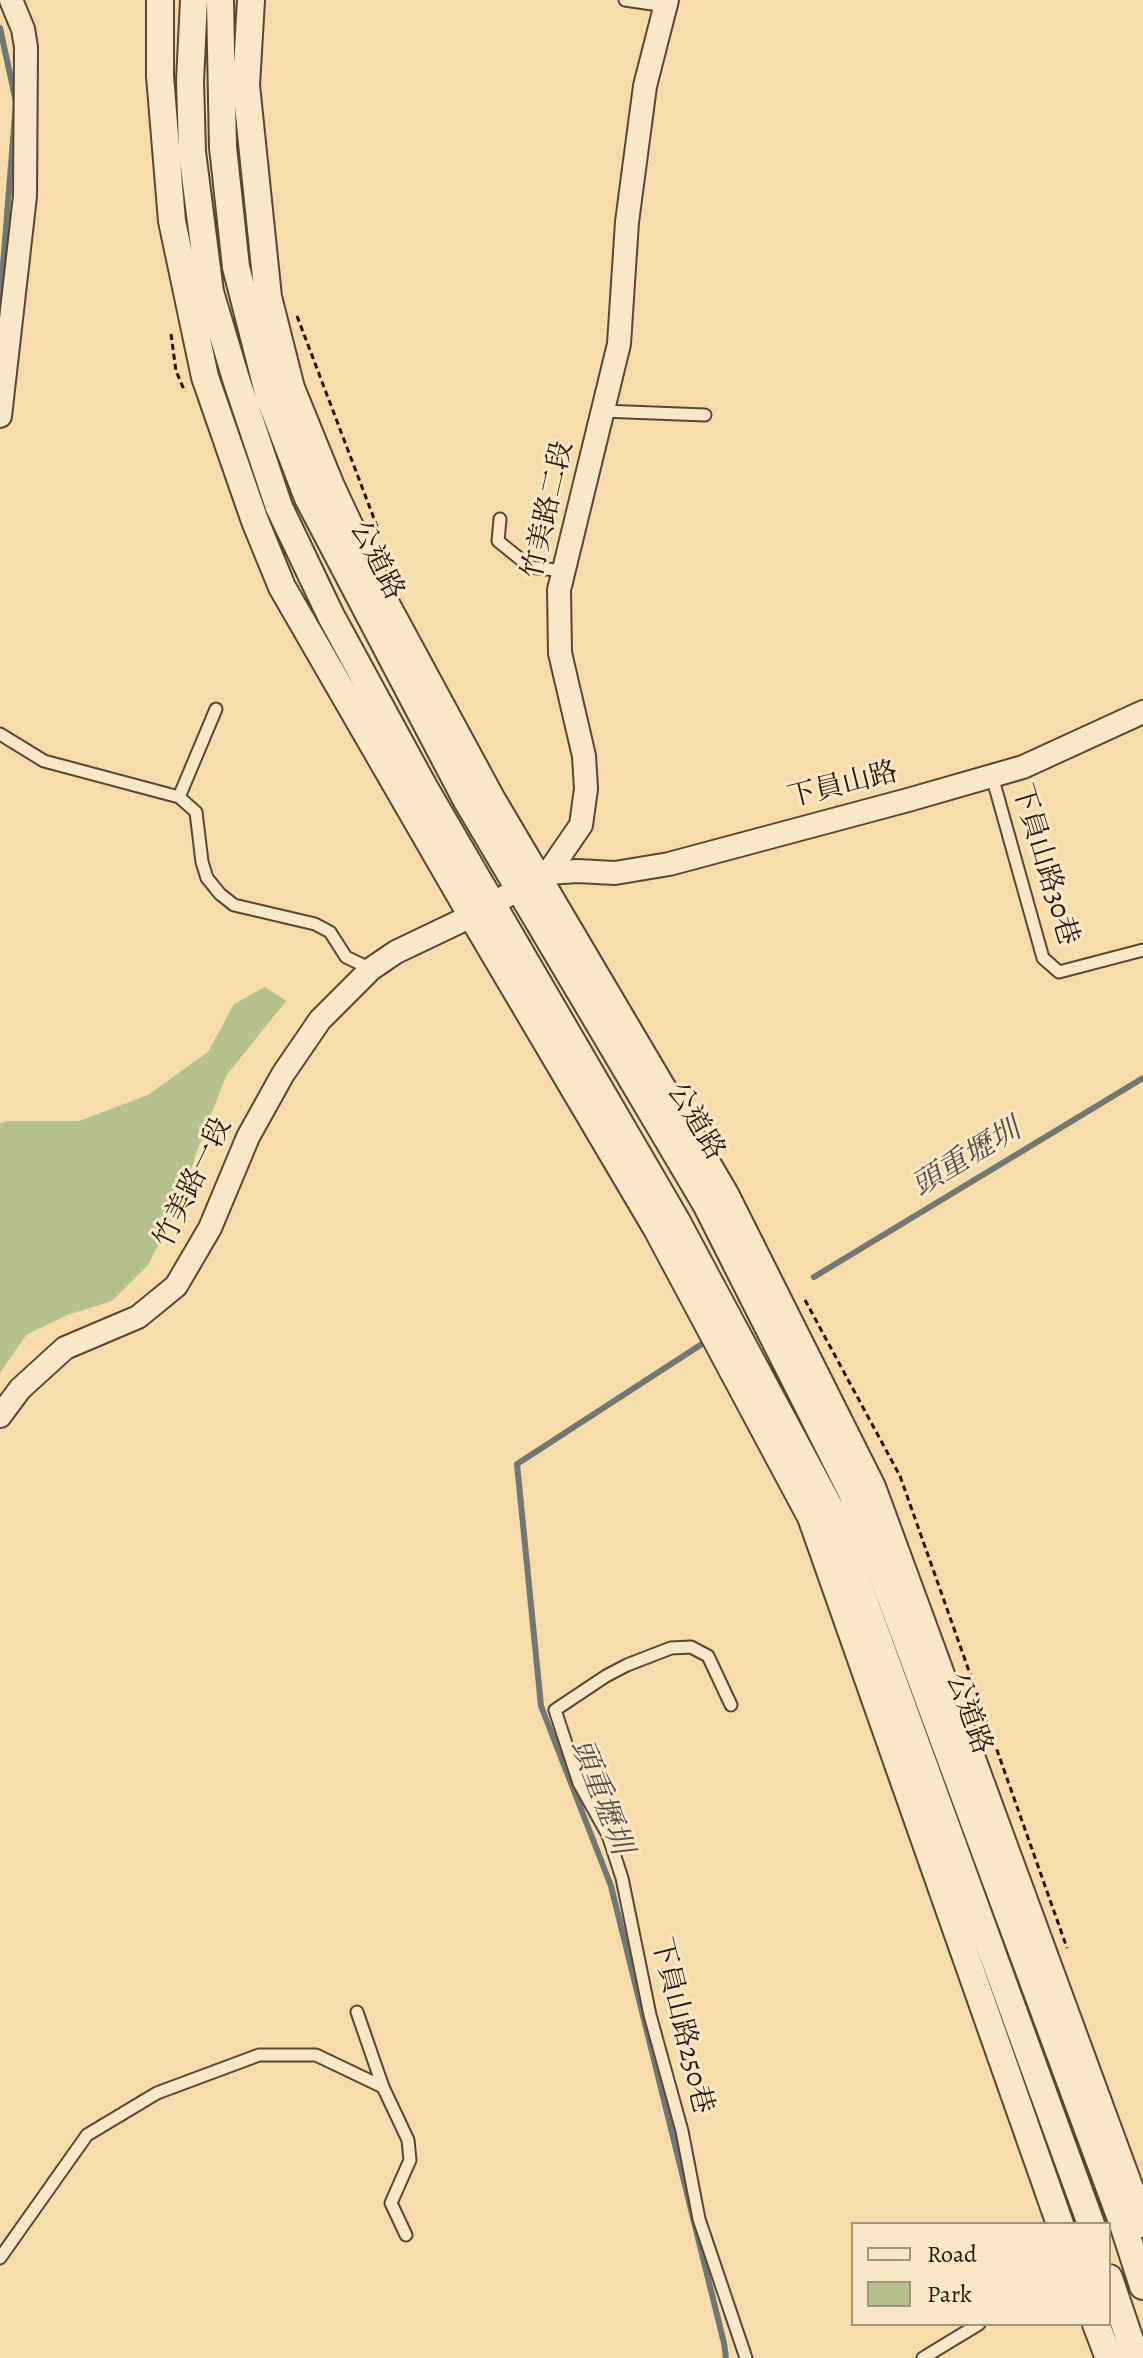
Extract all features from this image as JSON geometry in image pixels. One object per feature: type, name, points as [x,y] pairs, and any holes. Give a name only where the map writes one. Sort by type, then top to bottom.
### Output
[{"type":"street","points":[[0,416],[25,196],[26,47],[23,29],[11,0]]},
{"type":"street","name":"公道路","points":[[160,0],[160,76],[172,221],[205,377],[255,521],[282,587],[676,1220],[831,1510],[1090,2222]]},
{"type":"street","name":"公道路","points":[[194,0],[190,81],[192,152],[210,292],[279,507],[331,616],[424,787],[482,910],[811,1517],[1059,2222]]},
{"type":"street","name":"公道路","points":[[220,0],[223,147],[236,267],[269,396],[308,498],[466,799],[536,880]]},
{"type":"street","name":"公道路","points":[[251,0],[246,85],[268,297],[291,388],[330,484],[386,604],[536,880],[706,1204],[852,1493],[1131,2221],[1143,2286]]},
{"type":"street","name":"竹美路二段","points":[[371,969],[396,952],[536,880],[581,825],[586,789],[584,756],[560,653],[559,590],[619,344],[627,222],[645,86],[666,3]]},
{"type":"street","name":"下員山路","points":[[536,880],[615,873],[669,864],[992,776],[1023,767],[1143,712]]},
{"type":"street","name":"竹美路一段","points":[[0,1416],[20,1389],[65,1348],[138,1317],[176,1286],[210,1228],[248,1137],[283,1074],[320,1020],[371,969]]},
{"type":"street","points":[[1111,2284],[1136,2358]]},
{"type":"street","points":[[1097,2326],[1109,2358]]},
{"type":"lane","points":[[625,0],[666,3]]},
{"type":"lane","points":[[602,411],[705,415]]},
{"type":"lane","points":[[500,519],[498,541],[530,567],[564,571]]},
{"type":"lane","points":[[179,797],[216,709]]},
{"type":"lane","points":[[0,734],[44,761],[179,797],[196,812],[202,862],[207,878],[220,894],[234,905],[315,924],[330,932],[346,957],[371,969]]},
{"type":"lane","name":"下員山路30巷","points":[[992,776],[1043,958],[1059,972],[1143,950]]},
{"type":"lane","name":"下員山路250巷","points":[[731,1705],[708,1656],[691,1647],[671,1648],[627,1665],[555,1710],[579,1783],[608,1835],[622,1878],[650,2015],[682,2131],[699,2219],[746,2358]]},
{"type":"lane","points":[[357,2012],[383,2087],[408,2140],[410,2160],[391,2203],[406,2235]]},
{"type":"lane","points":[[0,2258],[87,2135],[157,2093],[259,2055],[316,2055],[383,2087]]},
{"type":"lane","points":[[923,2358],[976,2326]]},
{"type":"green space","points":[[265,987],[286,1001],[226,1076],[182,1198],[148,1265],[112,1301],[67,1315],[26,1335],[0,1373],[0,1123],[79,1121],[148,1095],[208,1052],[234,1004]]},
{"type":"waterway","points":[[0,28],[16,102],[0,303]]},
{"type":"waterway","name":"頭重壢圳","points":[[814,1277],[1143,1078]]},
{"type":"waterway","name":"頭重壢圳","points":[[705,1342],[517,1464],[541,1706],[611,1886],[726,2358]]}]
